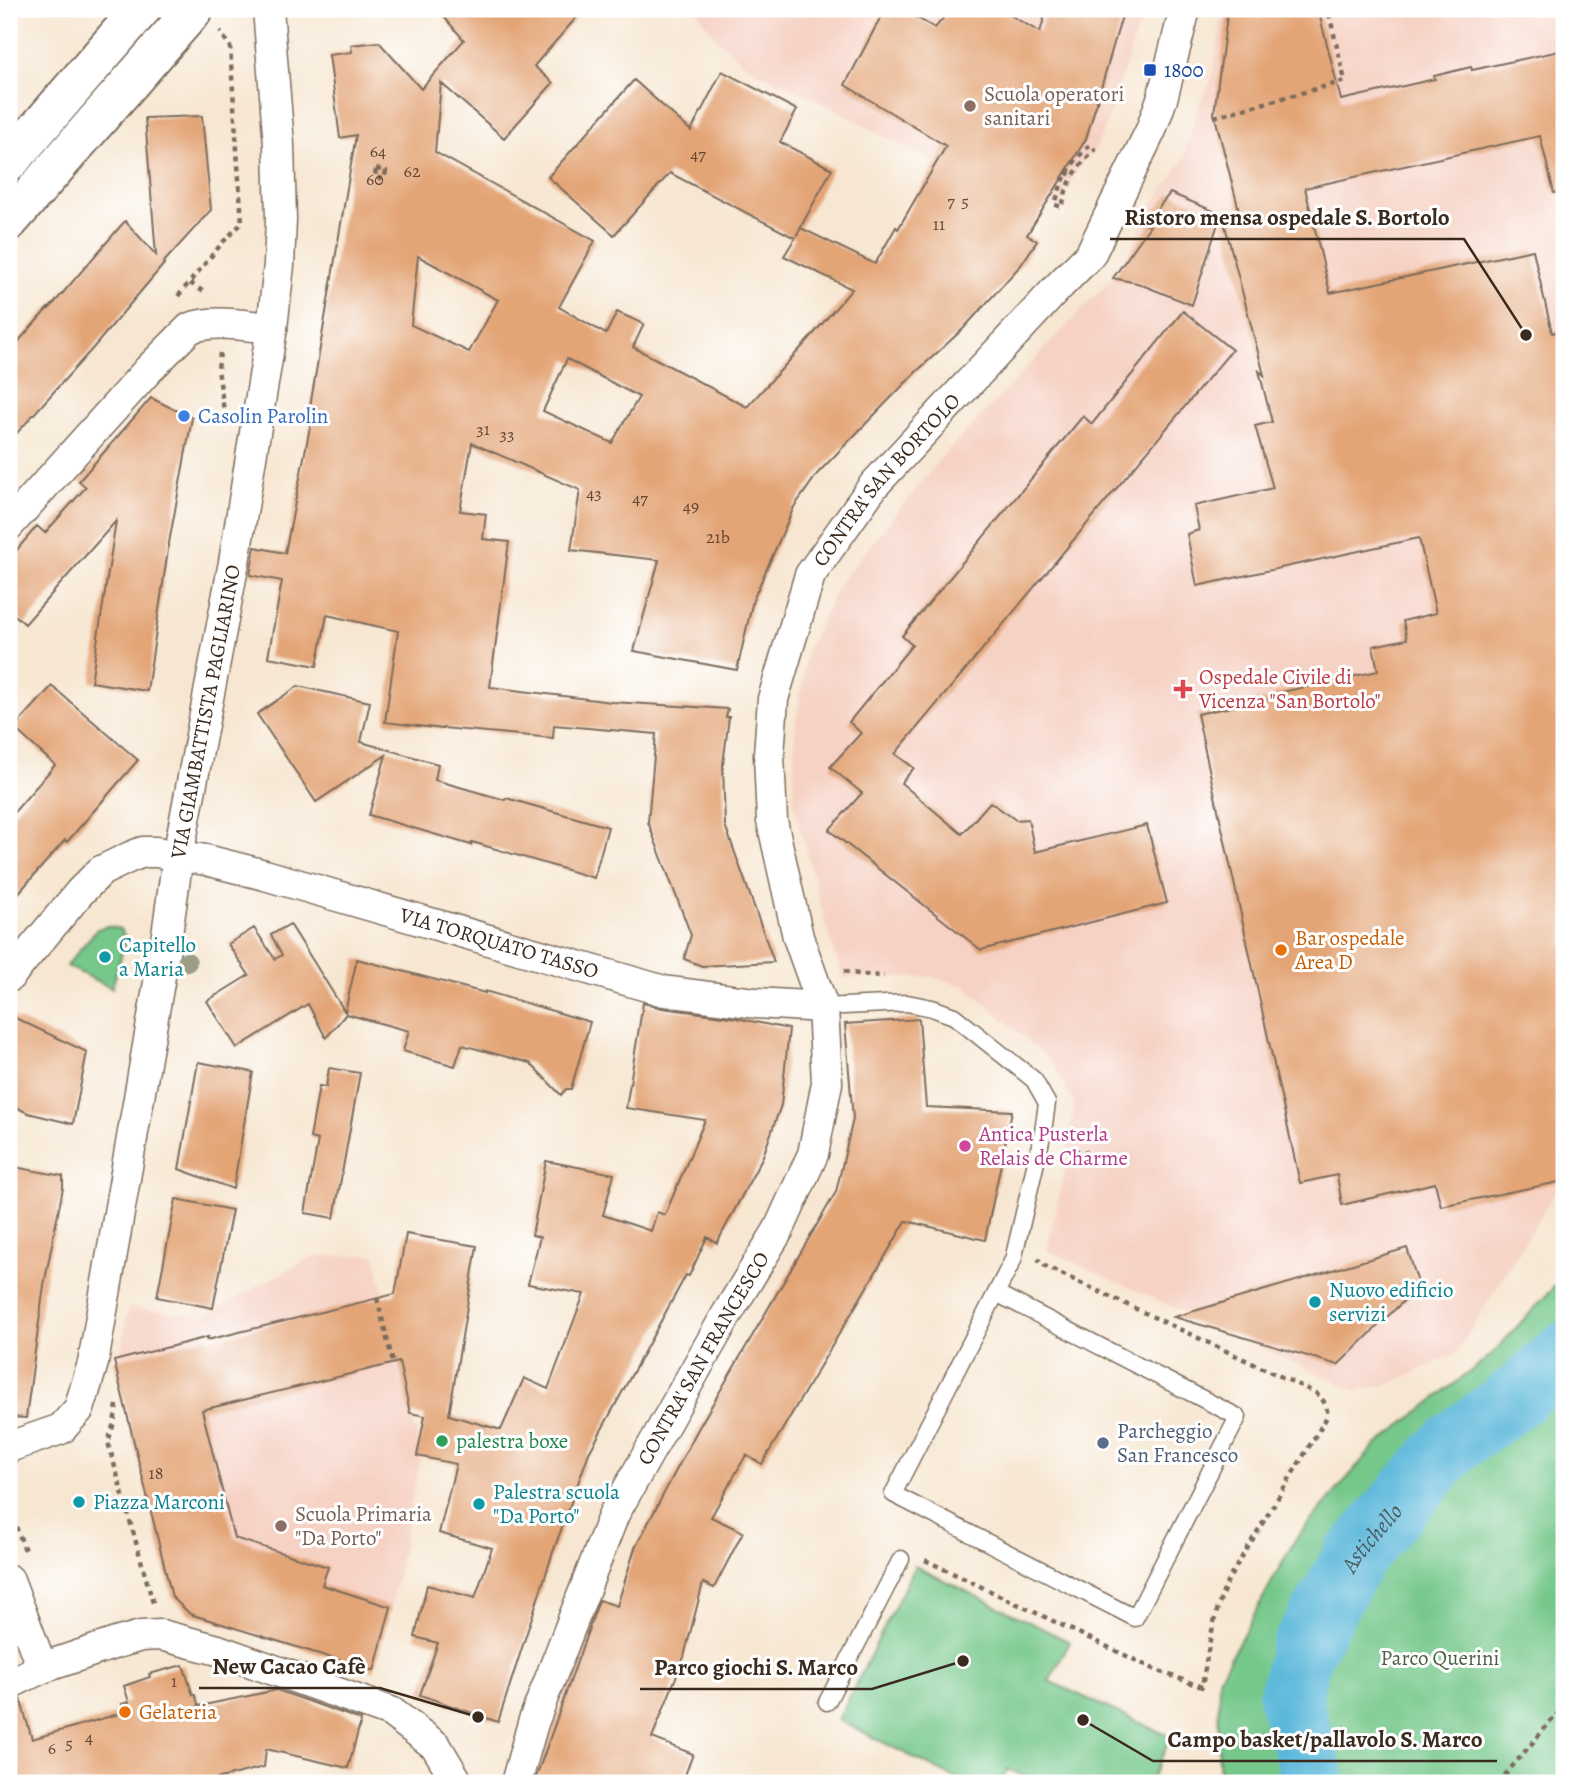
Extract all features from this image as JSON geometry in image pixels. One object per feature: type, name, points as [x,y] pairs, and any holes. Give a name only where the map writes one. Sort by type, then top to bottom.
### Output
[{"type":"main road","points":[[10,157],[141,9]]},
{"type":"main road","points":[[9,221],[206,18]]},
{"type":"street","name":"VIA GIAMBATTISTA PAGLIARINO","points":[[9,1447],[61,1429],[79,1409],[93,1363],[178,856],[234,562],[272,328],[281,219],[279,145],[268,9]]},
{"type":"street","name":"CONTRA' SAN BORTOLO","points":[[823,1007],[798,937],[772,821],[769,755],[773,699],[810,575],[874,485],[1090,255],[1151,130],[1162,99],[1185,9]]},
{"type":"street","points":[[9,525],[149,369],[190,328],[198,325],[224,325],[272,328]]},
{"type":"street","name":"VIA TORQUATO TASSO","points":[[9,977],[101,871],[143,852],[156,852],[265,875],[664,991],[756,1003],[823,1007]]},
{"type":"street","name":"CONTRA' SAN FRANCESCO","points":[[516,1783],[533,1723],[614,1514],[720,1326],[779,1229],[813,1154],[827,1083],[823,1007]]},
{"type":"street","points":[[9,1580],[42,1668]]},
{"type":"street","points":[[9,1684],[42,1668],[116,1643],[141,1636],[161,1635],[302,1679],[391,1712],[436,1746],[458,1783]]},
{"type":"lane","points":[[823,1007],[907,1003],[932,1007],[954,1016],[1034,1080],[1047,1102],[1043,1132],[1013,1260],[996,1293],[893,1494],[1135,1618],[1238,1417],[996,1293]]},
{"type":"lane","points":[[827,1702],[901,1559]]},
{"type":"path","points":[[1214,117],[1345,81],[1328,9]]},
{"type":"path","points":[[190,283],[242,223],[230,47],[206,18]]},
{"type":"path","points":[[1090,145],[1095,150],[1073,176],[1062,207],[1055,205],[1066,172],[1090,145]]},
{"type":"path","points":[[1066,172],[1073,176]]},
{"type":"path","points":[[840,970],[862,975],[887,976]]},
{"type":"path","points":[[1064,1137],[1063,1149],[1087,1152]]},
{"type":"path","points":[[901,1559],[906,1550],[1156,1670],[1202,1687],[1218,1605],[1228,1580],[1327,1417],[1325,1402],[1316,1393],[1045,1266],[1036,1251]]},
{"type":"path","points":[[377,1298],[393,1363]]},
{"type":"path","points":[[117,1403],[108,1442],[154,1609]]},
{"type":"path","points":[[9,1508],[26,1555]]},
{"type":"path","points":[[1498,1783],[1564,1706]]},
{"type":"shaded area","name":"Scuola operatori sanitari","points":[[696,9],[1144,9],[1108,120],[1095,150],[1073,176],[1062,207],[1047,204],[1038,218],[801,92],[757,72],[719,41]]},
{"type":"shaded area","name":"Ospedale Civile di Vicenza \"San Bortolo\"","points":[[1223,9],[1564,9],[1564,1178],[1456,1354],[1389,1384],[1356,1391],[1047,1250],[1068,1155],[1074,1102],[1051,1061],[966,986],[931,977],[843,978],[793,801],[795,729],[807,649],[841,581],[941,458],[1110,280],[1124,260],[1154,203],[1182,162],[1200,102],[1212,78]]},
{"type":"shaded area","name":"Scuola Primaria \"Da Porto\"","points":[[375,1255],[421,1455],[391,1607],[374,1671],[190,1614],[172,1597],[114,1360],[120,1359],[128,1307],[204,1316],[313,1256]]},
{"type":"green space","points":[[107,926],[120,929],[126,939],[112,988],[66,966],[97,929]]},
{"type":"green space","name":"Parco Querini","points":[[1564,1276],[1564,1783],[1220,1783],[1219,1678],[1296,1538],[1374,1447],[1491,1355]]},
{"type":"green space","points":[[915,1566],[1070,1642],[1049,1681],[1171,1737],[1150,1783],[1039,1783],[1008,1769],[999,1783],[965,1783],[838,1720]]},
{"type":"building","points":[[437,9],[584,9],[534,66],[553,83],[504,138],[441,83],[435,152],[595,241],[559,307],[606,334],[617,312],[644,324],[633,347],[747,407],[852,289],[784,256],[795,238],[670,173],[614,235],[548,177],[634,80],[691,131],[722,71],[797,110],[780,142],[832,169],[796,236],[801,228],[875,264],[946,146],[845,85],[885,9],[901,9],[935,28],[951,9],[999,9],[1040,32],[1047,9],[1124,9],[1086,139],[1027,235],[1037,241],[1021,265],[963,329],[915,373],[818,473],[794,507],[753,600],[737,670],[634,651],[659,560],[571,550],[580,490],[472,443],[460,511],[486,514],[483,539],[509,542],[490,687],[612,702],[728,709],[723,765],[725,825],[774,962],[702,966],[684,959],[691,935],[648,822],[656,734],[554,725],[553,738],[385,722],[398,631],[327,615],[317,666],[268,657],[282,581],[250,575],[255,547],[285,553],[314,407],[310,407],[356,135],[340,138],[329,55],[352,52],[351,45],[379,42],[421,89],[464,40]],"holes":[[[418,256],[498,300],[469,352],[411,325]],[[567,359],[639,397],[612,443],[543,411]]]},
{"type":"building","points":[[1228,9],[1318,9],[1341,100],[1435,79],[1434,76],[1471,67],[1472,70],[1564,50],[1564,192],[1554,193],[1540,136],[1305,188],[1330,293],[1533,250],[1552,333],[1564,330],[1564,1181],[1441,1206],[1435,1183],[1342,1205],[1337,1175],[1300,1183],[1197,714],[1274,698],[1273,694],[1378,671],[1373,646],[1407,639],[1403,621],[1436,613],[1419,538],[1197,586],[1187,534],[1199,530],[1194,506],[1273,488],[1255,426],[1272,422],[1259,371],[1264,375],[1222,214],[1242,222],[1214,113]]},
{"type":"building","points":[[202,116],[211,210],[9,442],[9,352],[125,221],[156,255],[145,118]]},
{"type":"building","points":[[1170,193],[1221,214],[1192,305],[1137,283],[1113,278],[1150,226],[1145,224]]},
{"type":"building","points":[[1183,311],[1232,350],[895,754],[914,768],[901,783],[962,834],[990,802],[1016,820],[1028,819],[1035,852],[1147,825],[1167,903],[981,950],[829,830],[862,793],[830,767],[861,733],[849,722],[912,645],[902,636],[1083,416],[1092,424]]},
{"type":"building","points":[[151,398],[192,418],[169,543],[147,691],[91,682],[116,521],[25,624],[9,610],[9,559],[37,526],[45,533],[86,487],[79,481]]},
{"type":"building","points":[[52,686],[138,760],[9,904],[9,818],[55,765],[14,728]]},
{"type":"building","points":[[298,686],[370,702],[361,742],[438,764],[435,780],[608,827],[594,878],[369,815],[386,755],[316,802],[257,714]]},
{"type":"building","points":[[290,924],[345,1012],[357,959],[485,991],[590,1022],[571,1089],[566,1089],[561,1095],[530,1063],[462,1045],[455,1066],[403,1051],[409,1031],[346,1014],[326,1038],[308,1004],[237,1048],[207,1001],[249,975],[228,944],[254,928],[275,959],[282,955],[271,935]]},
{"type":"building","points":[[643,1003],[789,1029],[781,1105],[763,1156],[717,1243],[707,1237],[689,1276],[686,1275],[589,1453],[553,1552],[498,1722],[420,1695],[438,1643],[415,1637],[427,1585],[475,1598],[492,1548],[439,1533],[456,1464],[417,1456],[425,1416],[410,1413],[399,1362],[202,1410],[234,1538],[328,1567],[322,1585],[391,1607],[374,1671],[190,1614],[172,1597],[114,1361],[395,1294],[406,1234],[477,1246],[449,1415],[501,1430],[524,1378],[548,1389],[584,1294],[528,1284],[540,1237],[532,1235],[546,1161],[614,1174],[603,1215],[651,1231],[657,1212],[665,1215],[705,1120],[626,1108]]},
{"type":"building","points":[[9,1015],[87,1052],[73,1124],[28,1113],[9,1104]]},
{"type":"building","points":[[919,1019],[926,1107],[1012,1111],[985,1240],[906,1221],[762,1464],[746,1455],[711,1517],[743,1532],[714,1588],[703,1583],[684,1657],[652,1738],[693,1754],[682,1783],[534,1783],[599,1600],[617,1606],[635,1548],[698,1429],[836,1192],[853,1119],[845,1024]]},
{"type":"building","points":[[198,1062],[253,1072],[233,1189],[179,1169]]},
{"type":"building","points":[[329,1068],[360,1073],[334,1218],[305,1213],[318,1140],[310,1138],[319,1086],[326,1087]]},
{"type":"building","points":[[9,1166],[63,1176],[44,1285],[26,1418],[9,1417]]},
{"type":"building","points":[[176,1199],[232,1210],[213,1308],[157,1297]]},
{"type":"building","name":"Nuovo edificio servizi","points":[[1407,1248],[1419,1286],[1338,1365],[1174,1317]]},
{"type":"building","points":[[183,1665],[199,1706],[277,1690],[361,1720],[348,1768],[266,1749],[264,1767],[200,1783],[9,1783],[9,1701],[20,1698],[32,1739],[125,1712],[122,1704],[129,1702],[124,1686],[150,1677],[149,1674]]},
{"type":"waterway","name":"Astichello","points":[[1314,1783],[1290,1697],[1301,1652],[1355,1556],[1451,1445],[1522,1393],[1564,1354]]},
{"type":"place","name":"1800","points":[[1150,70]]},
{"type":"place","name":"Scuola operatori sanitari","points":[[970,106]]},
{"type":"place","name":"Ristoro mensa ospedale S. Bortolo","points":[[1526,335]]},
{"type":"place","name":"Casolin Parolin","points":[[184,416]]},
{"type":"place","name":"Ospedale Civile di Vicenza \"San Bortolo\"","points":[[1183,689]]},
{"type":"place","name":"Bar ospedale Area D","points":[[1281,950]]},
{"type":"place","name":"Capitello a Maria","points":[[105,957]]},
{"type":"place","name":"Antica Pusterla Relais de Charme","points":[[965,1146]]},
{"type":"place","name":"Nuovo edificio servizi","points":[[1315,1302]]},
{"type":"place","name":"palestra boxe","points":[[442,1441]]},
{"type":"place","name":"Parcheggio San Francesco","points":[[1103,1443]]},
{"type":"place","name":"Piazza Marconi","points":[[79,1502]]},
{"type":"place","name":"Palestra scuola \"Da Porto\"","points":[[479,1504]]},
{"type":"place","name":"Scuola Primaria \"Da Porto\"","points":[[281,1526]]},
{"type":"place","name":"Parco giochi S. Marco","points":[[963,1661]]},
{"type":"place","name":"Gelateria","points":[[125,1712]]},
{"type":"place","name":"New Cacao Cafè","points":[[478,1717]]},
{"type":"place","name":"Campo basket/pallavolo S. Marco","points":[[1083,1720]]}]
